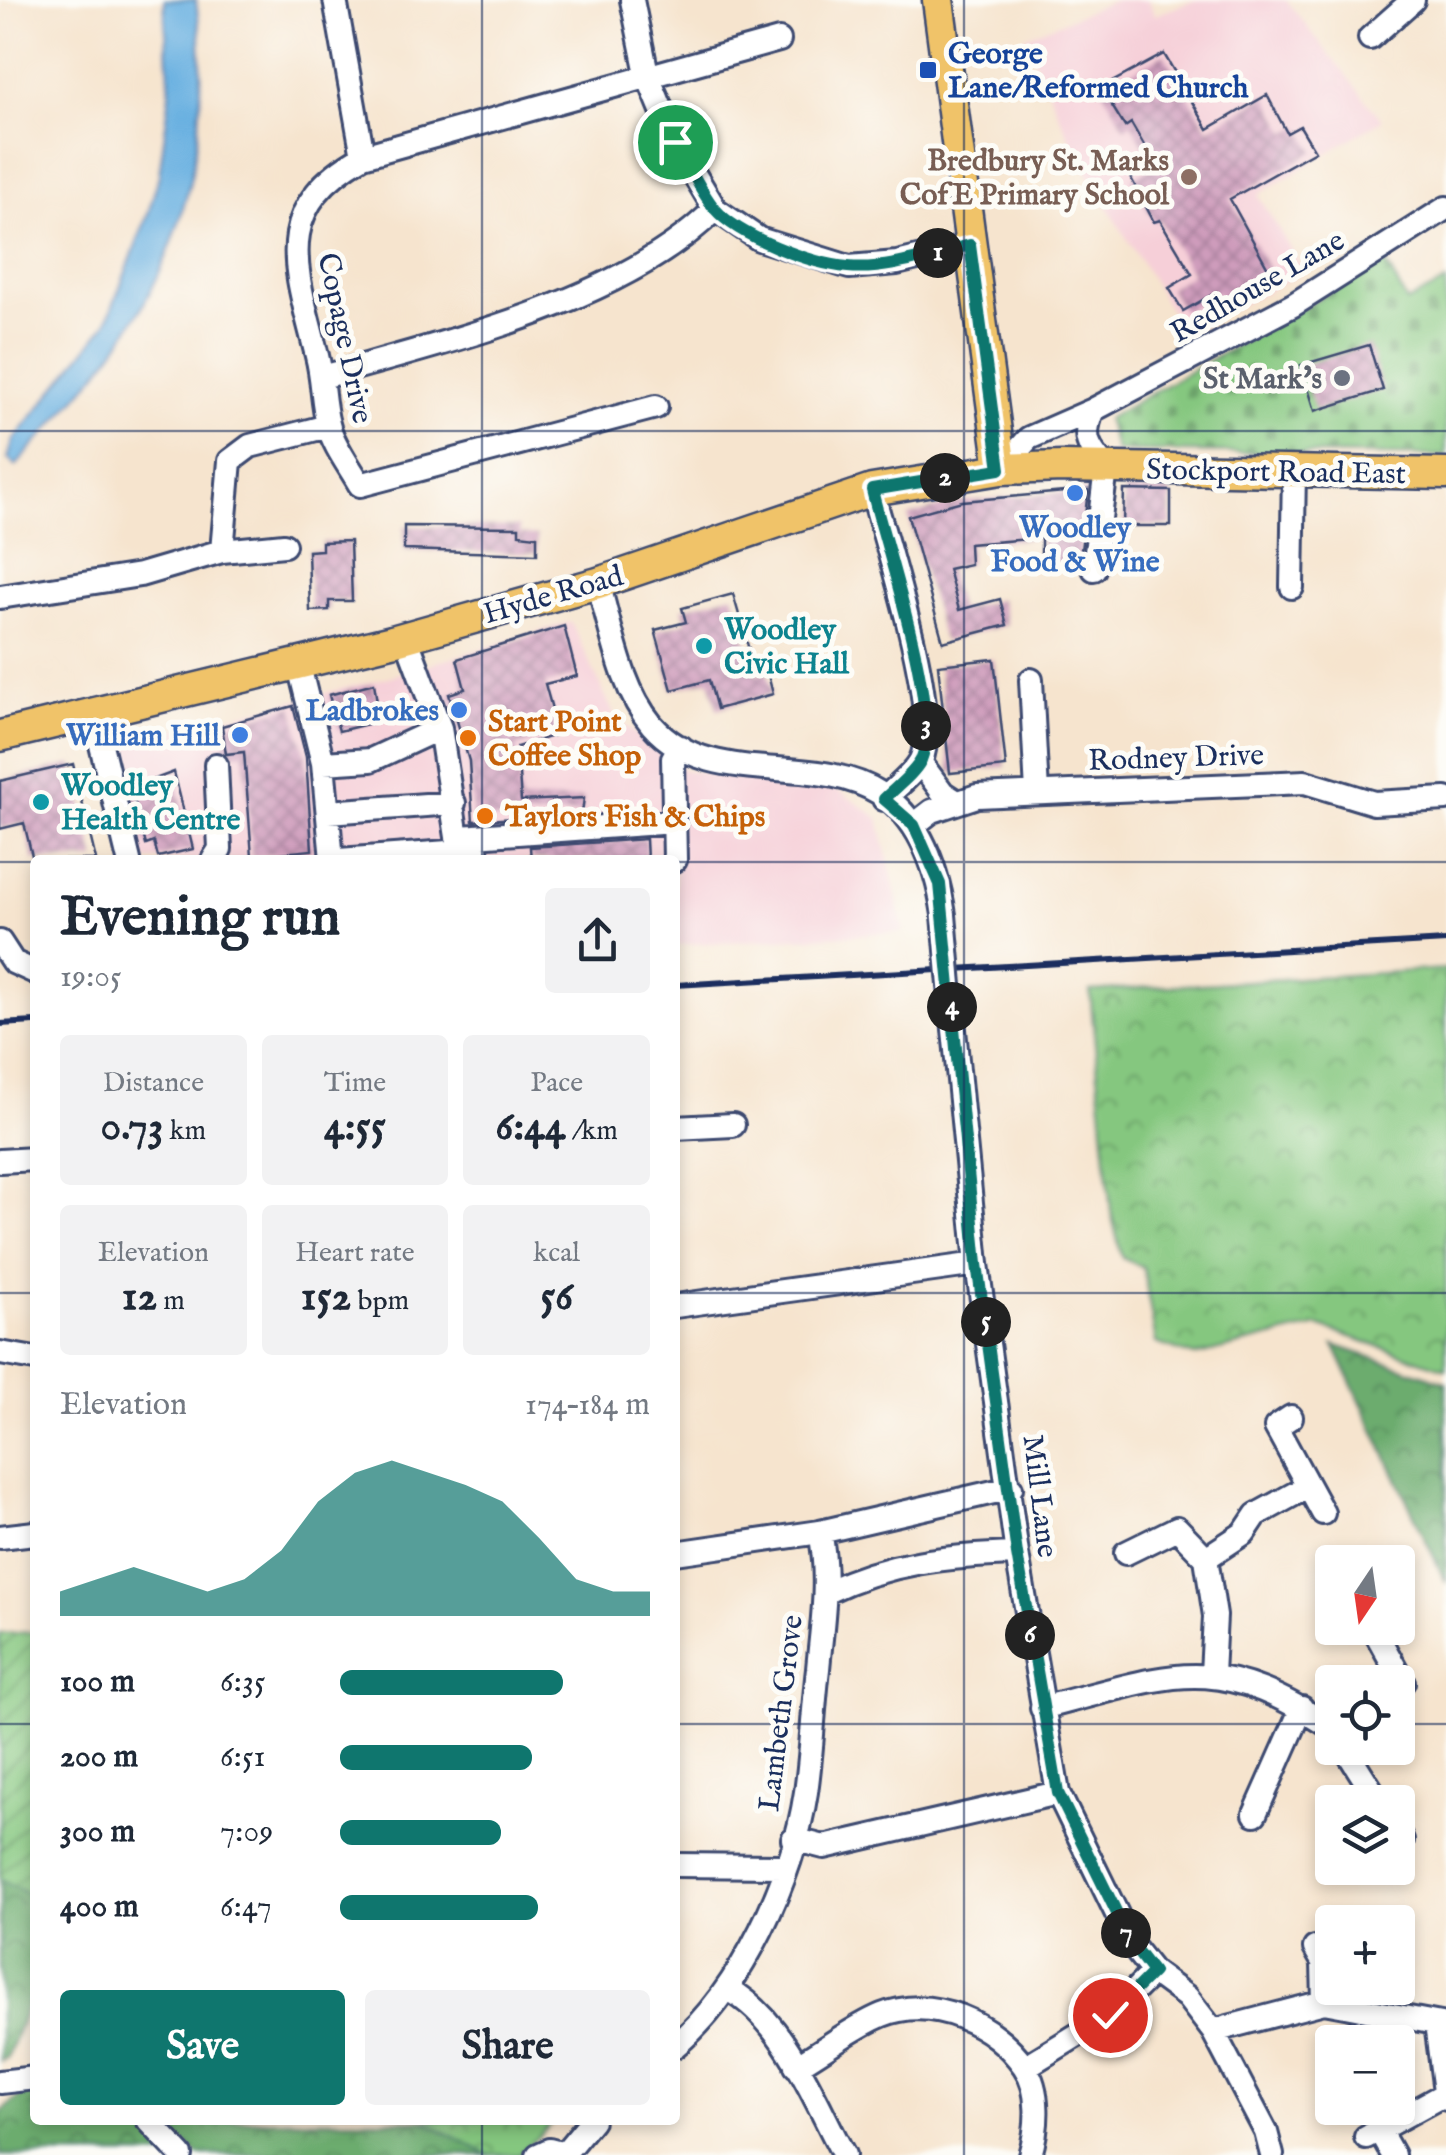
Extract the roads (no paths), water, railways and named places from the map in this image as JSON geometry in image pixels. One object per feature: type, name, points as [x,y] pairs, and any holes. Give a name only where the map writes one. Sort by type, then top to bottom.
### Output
[{"type":"main road","points":[[938,0],[1000,469]]},
{"type":"main road","name":"Hyde Road","points":[[0,736],[299,666],[598,582],[872,490],[1000,469],[1106,468]]},
{"type":"main road","name":"Stockport Road East","points":[[1106,468],[1446,474]]},
{"type":"street","points":[[335,0],[363,156]]},
{"type":"street","points":[[632,0],[647,74],[675,142],[715,210],[759,239],[849,267],[896,263],[970,245]]},
{"type":"street","points":[[1370,38],[1413,0]]},
{"type":"street","name":"Copage Drive","points":[[656,407],[360,486],[328,426],[322,377],[293,256],[314,193],[332,174],[363,156],[779,40]]},
{"type":"street","name":"Redhouse Lane","points":[[1000,469],[1029,438],[1093,410],[1293,304],[1446,208]]},
{"type":"street","points":[[322,377],[498,327],[585,292],[692,233],[715,210]]},
{"type":"street","points":[[1093,410],[1085,428],[1086,444],[1106,468],[1094,569]]},
{"type":"street","points":[[222,551],[230,461],[250,446],[328,426]]},
{"type":"street","points":[[1292,587],[1294,471]]},
{"type":"street","points":[[872,490],[922,692],[927,732],[920,762],[884,799]]},
{"type":"street","points":[[0,597],[140,576],[222,551],[284,544]]},
{"type":"street","name":"Mill Lane","points":[[598,582],[633,698],[654,728],[681,747],[714,759],[850,778],[884,799],[914,825],[932,860],[944,916],[977,1264],[1011,1488],[1017,1554],[1058,1793],[1133,1946],[1153,1972],[1187,1997],[1214,2030],[1266,2132],[1272,2155]]},
{"type":"street","points":[[406,636],[440,728],[456,837],[476,849]]},
{"type":"street","points":[[299,666],[323,762],[335,855]]},
{"type":"street","points":[[1031,680],[1037,793]]},
{"type":"street","points":[[93,712],[128,855]]},
{"type":"street","points":[[323,762],[371,760],[440,728]]},
{"type":"street","points":[[675,855],[674,758],[681,747]]},
{"type":"street","points":[[920,762],[943,793],[957,802]]},
{"type":"street","points":[[216,765],[220,849],[216,855]]},
{"type":"street","name":"Rodney Drive","points":[[914,825],[932,811],[977,796],[1037,793],[1304,782],[1374,802],[1446,799]]},
{"type":"street","points":[[328,812],[454,804]]},
{"type":"street","points":[[400,855],[476,849],[674,822]]},
{"type":"street","points":[[0,942],[12,962],[30,970]]},
{"type":"street","points":[[680,1128],[733,1125]]},
{"type":"street","points":[[0,1161],[30,1159]]},
{"type":"street","points":[[680,1305],[977,1264]]},
{"type":"street","points":[[0,1353],[30,1358]]},
{"type":"street","points":[[1290,1417],[1276,1427],[1323,1513]]},
{"type":"street","points":[[1206,1558],[1244,1533],[1256,1515],[1307,1487]]},
{"type":"street","points":[[680,1552],[820,1532],[1011,1488]]},
{"type":"street","points":[[1126,1553],[1177,1528],[1206,1558],[1215,1616],[1212,1674]]},
{"type":"street","name":"Lambeth Grove","points":[[680,2042],[704,2021],[728,1989],[761,1928],[806,1794],[826,1592],[820,1532]]},
{"type":"street","points":[[0,1537],[30,1533]]},
{"type":"street","points":[[826,1592],[872,1570],[935,1557],[1017,1554]]},
{"type":"street","points":[[1042,1708],[1165,1677],[1212,1674],[1261,1688],[1315,1717]]},
{"type":"street","points":[[1255,1814],[1302,1708]]},
{"type":"street","points":[[793,1839],[824,1848],[1058,1793]]},
{"type":"street","points":[[680,1865],[784,1866]]},
{"type":"street","points":[[1025,2067],[1110,2015],[1153,1972]]},
{"type":"street","points":[[728,1989],[760,2014],[796,2066],[844,2155]]},
{"type":"street","points":[[1214,2030],[1315,2004]]},
{"type":"street","points":[[1339,2005],[1441,2025],[1445,2097],[1373,2134],[1394,2155]]},
{"type":"street","points":[[796,2066],[883,2015],[914,2010],[951,2011],[991,2033],[1025,2067],[1035,2101],[1037,2131],[1030,2155]]},
{"type":"street","points":[[0,2082],[30,2079]]},
{"type":"street","points":[[153,2125],[182,2155]]},
{"type":"street","points":[[538,2155],[549,2150],[563,2154],[588,2125]]},
{"type":"water","points":[[164,0],[196,0],[200,43],[198,129],[182,213],[150,292],[128,330],[89,383],[16,466],[8,459],[13,441],[106,324],[148,214],[159,175],[170,94]]},
{"type":"railway","points":[[680,985],[1446,941]]},
{"type":"railway","points":[[0,1024],[30,1022]]},
{"type":"place","name":"George Lane/Reformed Church","points":[[928,70]]},
{"type":"place","name":"Bredbury St. Marks CofE Primary School","points":[[1189,177]]},
{"type":"place","name":"St Mark's","points":[[1342,378]]},
{"type":"place","name":"Woodley Food & Wine","points":[[1075,493]]},
{"type":"place","name":"Woodley Civic Hall","points":[[704,646]]},
{"type":"place","name":"Ladbrokes","points":[[459,710]]},
{"type":"place","name":"William Hill","points":[[240,735]]},
{"type":"place","name":"Start Point Coffee Shop","points":[[468,738]]},
{"type":"place","name":"Woodley Health Centre","points":[[41,802]]},
{"type":"place","name":"Taylors Fish & Chips","points":[[485,816]]}]
